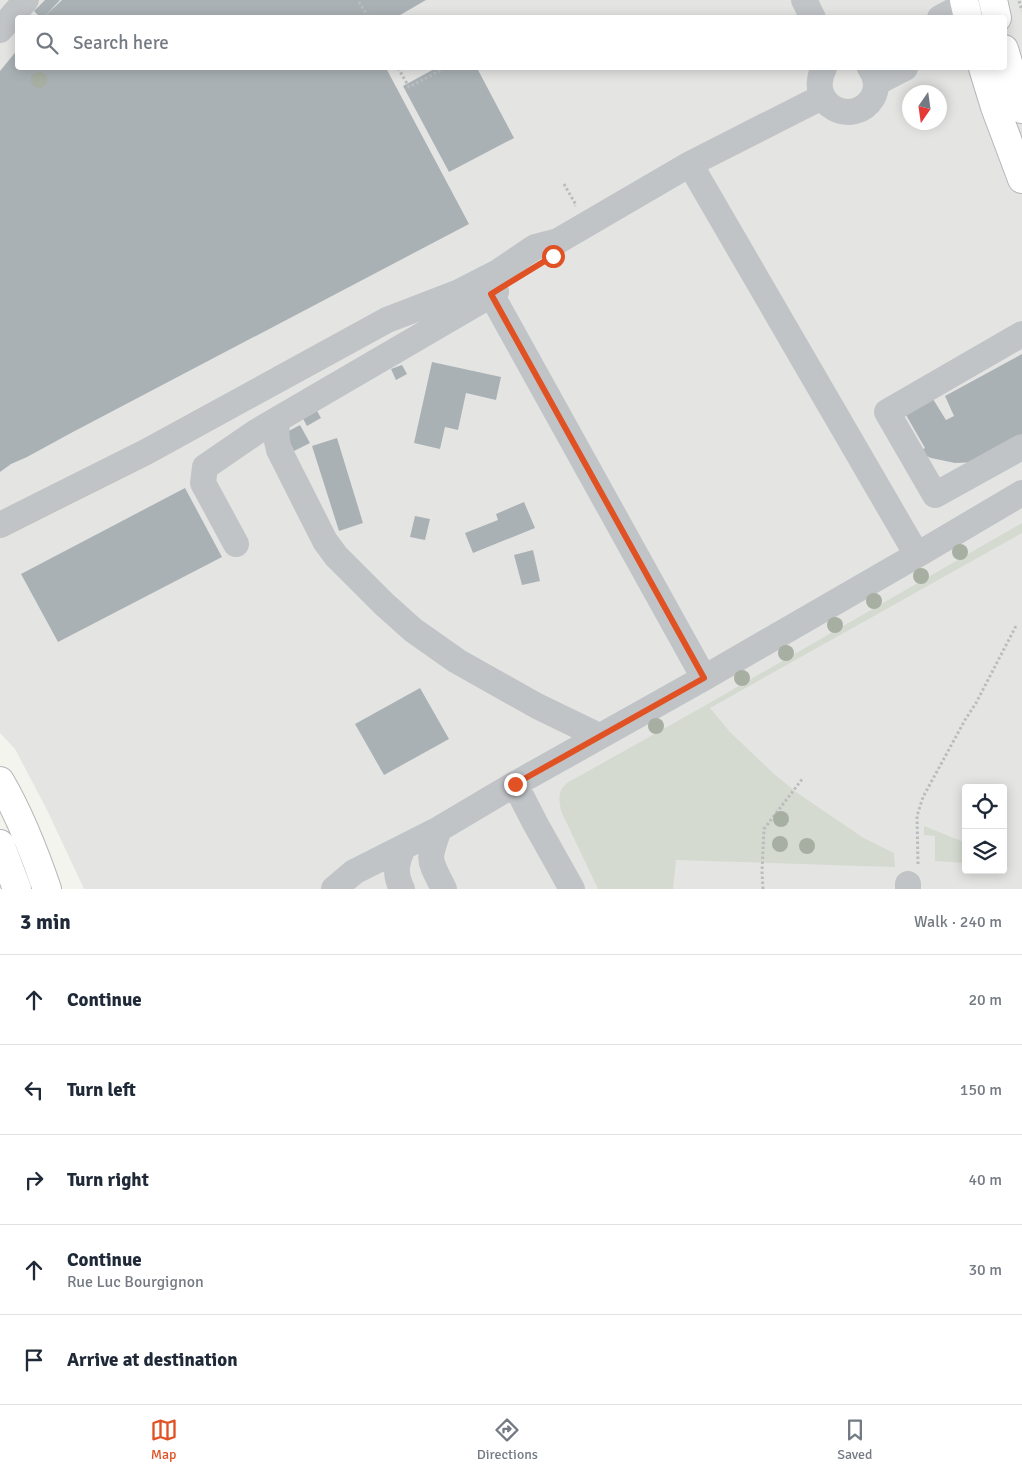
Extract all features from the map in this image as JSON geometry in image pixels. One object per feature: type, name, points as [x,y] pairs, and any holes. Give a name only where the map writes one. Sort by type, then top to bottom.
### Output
[{"type":"main road","points":[[993,0],[996,15]]},
{"type":"main road","points":[[1007,59],[1022,109]]},
{"type":"main road","points":[[984,70],[1022,180]]},
{"type":"main road","points":[[0,781],[13,803],[29,839],[46,889]]},
{"type":"main road","points":[[0,844],[17,889]]},
{"type":"street","points":[[0,30],[26,0]]},
{"type":"street","points":[[804,0],[811,15]]},
{"type":"street","points":[[946,15],[968,5]]},
{"type":"street","points":[[823,70],[820,75],[819,86],[822,97],[838,111],[849,112],[860,110],[874,94],[873,75],[896,70]]},
{"type":"street","points":[[0,525],[146,452],[387,320],[457,293],[498,272],[535,247],[558,242],[690,164],[822,97]]},
{"type":"street","points":[[690,164],[917,556]]},
{"type":"street","points":[[236,544],[203,483],[205,467],[256,432],[553,256],[558,242]]},
{"type":"street","points":[[491,294],[704,678]]},
{"type":"street","points":[[1022,334],[887,412],[935,495],[1022,447]]},
{"type":"street","points":[[278,420],[276,438],[279,450],[325,541],[336,556],[384,604],[413,630],[457,661],[537,706],[599,736]]},
{"type":"street","points":[[976,473],[995,509]]},
{"type":"street","points":[[334,889],[354,872],[438,829],[917,556],[1022,493]]},
{"type":"street","points":[[515,784],[572,889]]},
{"type":"street","points":[[438,829],[430,856],[431,864],[444,889]]},
{"type":"street","points":[[402,889],[398,881],[397,868],[399,856],[404,848]]},
{"type":"path","points":[[1019,0],[1022,11]]},
{"type":"path","points":[[359,2],[366,15]]},
{"type":"path","points":[[399,70],[409,87],[441,70]]},
{"type":"path","points":[[911,879],[918,816],[923,797],[976,703],[1017,624]]},
{"type":"path","points":[[764,889],[762,872],[764,829],[803,778]]},
{"type":"shaded area","points":[[0,0],[1022,0],[1022,889],[84,889],[47,810],[15,749],[0,733]]},
{"type":"shaded area","points":[[1022,523],[1022,533],[710,708],[730,732],[796,792],[862,837],[894,853],[895,867],[676,860],[673,889],[598,889],[561,811],[560,796],[562,789],[567,783]]},
{"type":"shaded area","points":[[924,826],[962,841],[962,863],[935,861],[935,836],[924,835]]},
{"type":"building","points":[[45,0],[60,0],[46,15],[38,15],[34,11]]},
{"type":"building","points":[[62,0],[426,0],[400,15],[46,15]]},
{"type":"building","points":[[15,53],[15,70],[387,70],[469,224],[11,464],[0,472],[0,71]]},
{"type":"building","points":[[432,70],[478,70],[514,138],[449,172],[403,86]]},
{"type":"building","points":[[1022,354],[1022,438],[980,462],[955,463],[931,458],[918,452],[925,448],[906,415],[933,399],[946,420],[954,416],[945,396]]},
{"type":"building","points":[[432,362],[501,377],[496,400],[466,393],[458,430],[445,427],[440,449],[414,443]]},
{"type":"building","points":[[402,365],[407,374],[396,380],[391,369]]},
{"type":"building","points":[[316,409],[321,418],[307,426],[302,417]]},
{"type":"building","points":[[300,425],[310,443],[294,451],[285,433]]},
{"type":"building","points":[[337,438],[363,523],[339,531],[312,446]]},
{"type":"building","points":[[185,488],[222,557],[58,642],[21,574]]},
{"type":"building","points":[[524,502],[535,528],[473,553],[465,533],[498,520],[496,514]]},
{"type":"building","points":[[415,516],[430,519],[425,540],[410,537]]},
{"type":"building","points":[[533,550],[540,581],[522,585],[514,555]]},
{"type":"building","points":[[420,688],[449,739],[384,775],[355,724]]},
{"type":"route","points":[[515,784],[704,678],[491,294],[553,256]]}]
